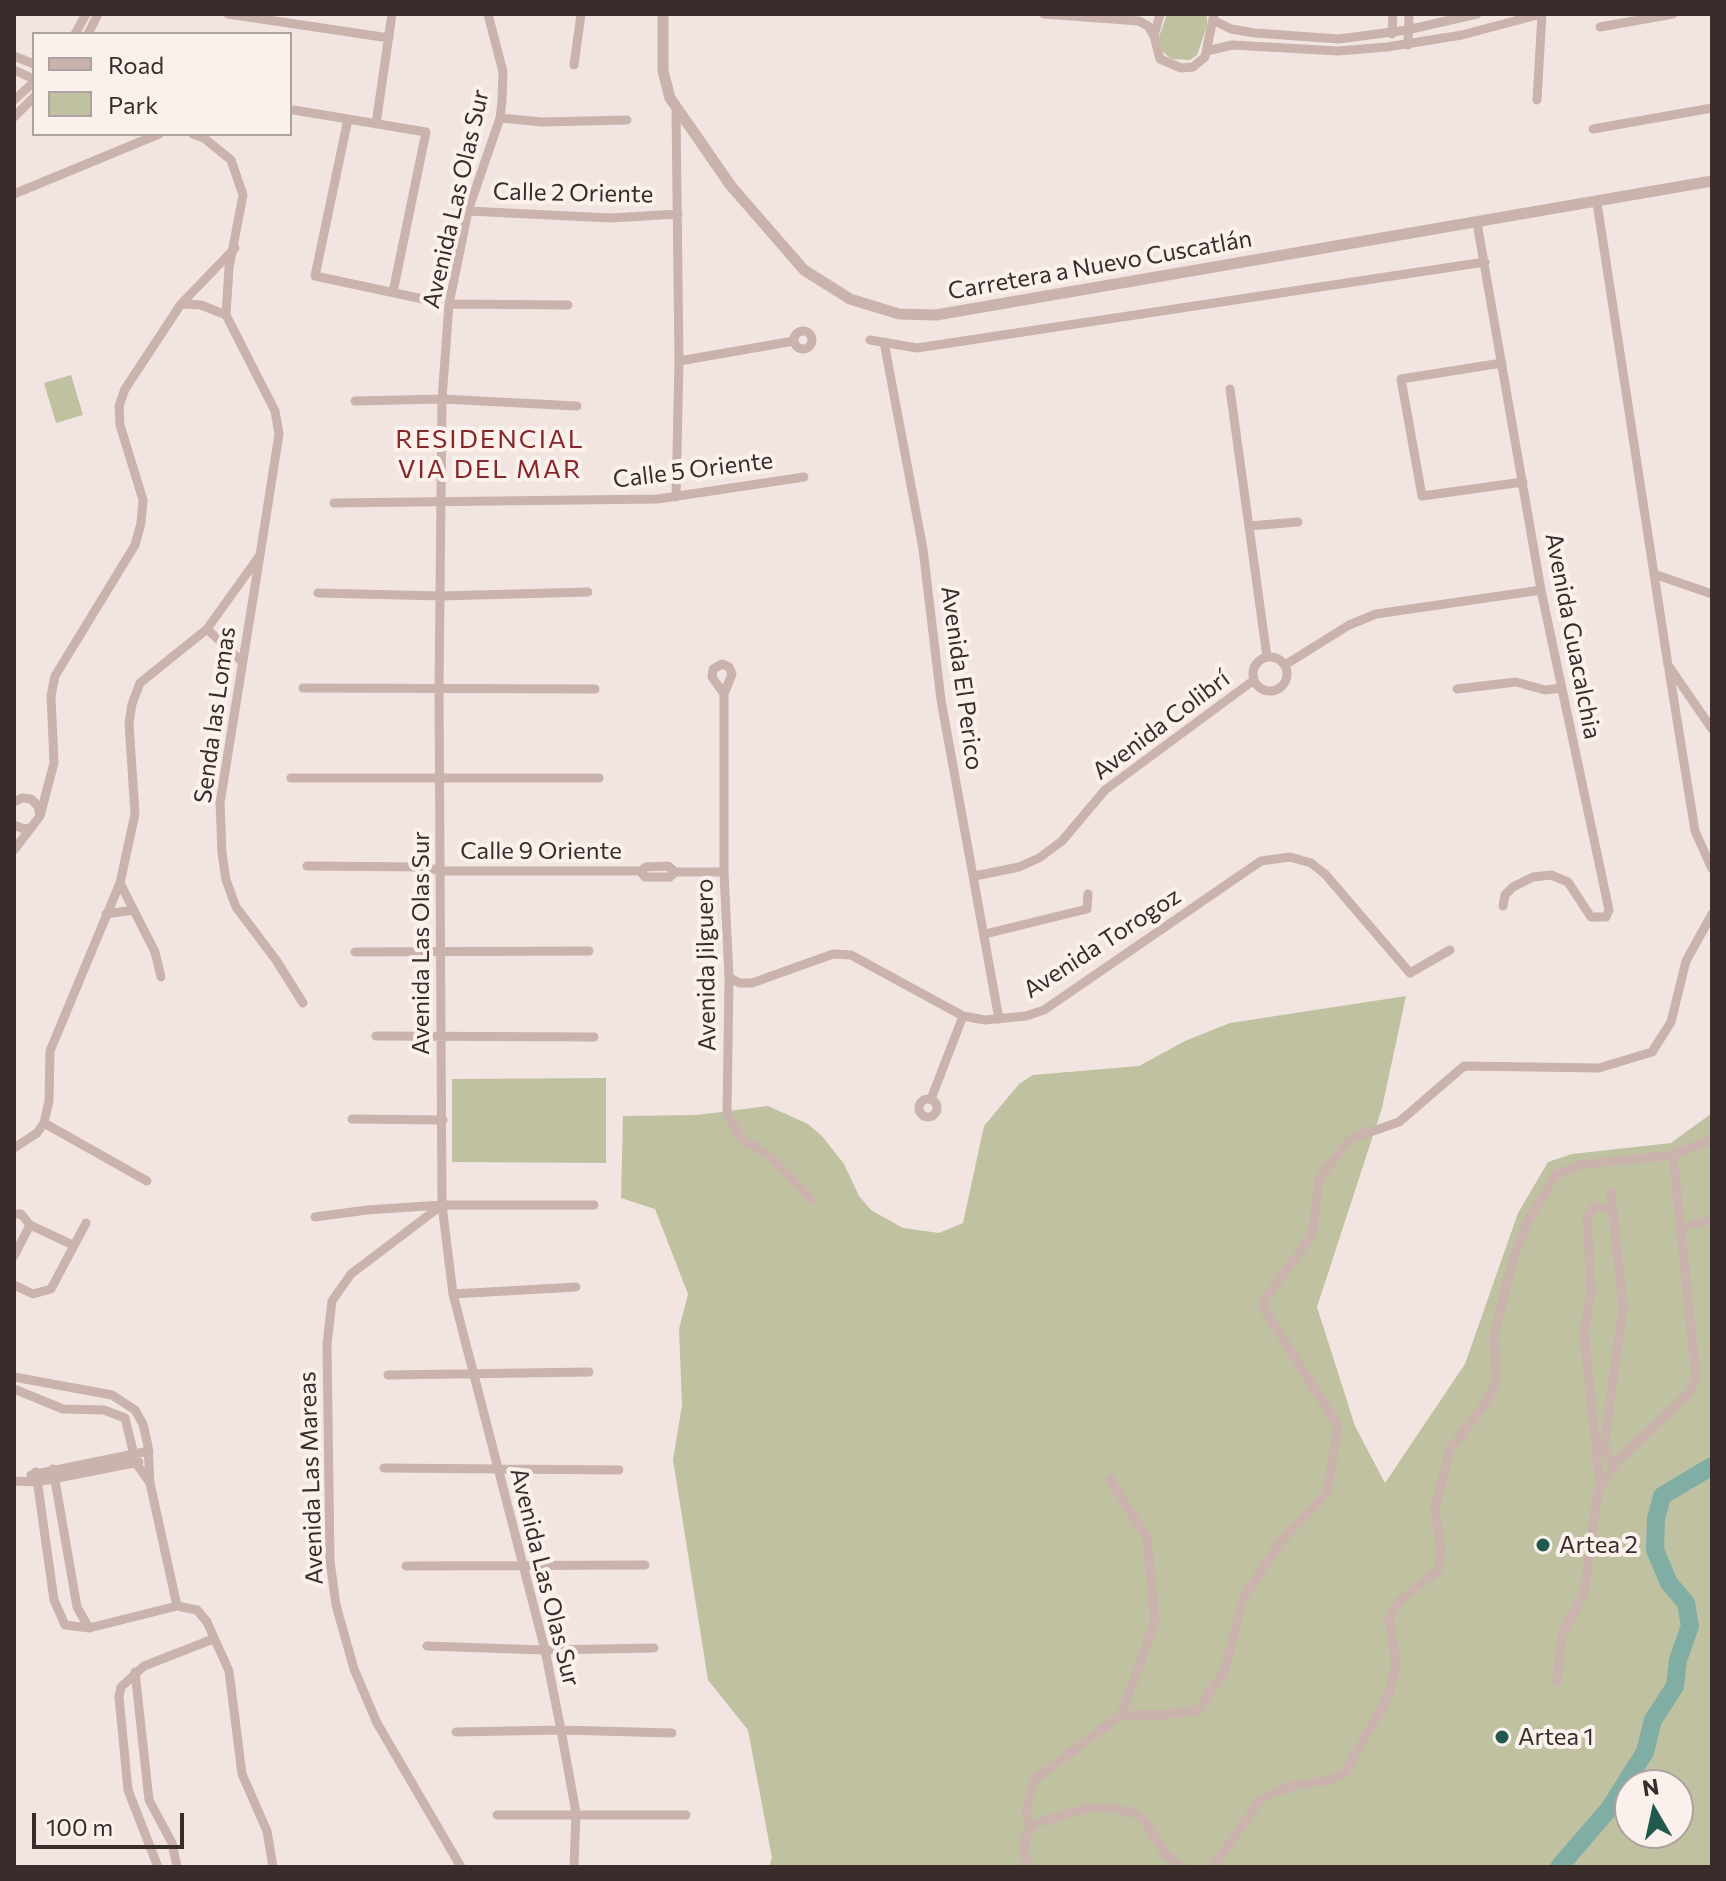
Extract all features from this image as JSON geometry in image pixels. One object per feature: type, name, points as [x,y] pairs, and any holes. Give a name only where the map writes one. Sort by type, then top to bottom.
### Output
[{"type":"street","points":[[76,32],[86,14]]},
{"type":"street","points":[[89,32],[98,14]]},
{"type":"street","points":[[228,14],[389,38]]},
{"type":"street","points":[[376,124],[392,14]]},
{"type":"street","name":"Avenida Las Olas Sur","points":[[488,14],[503,72],[500,118],[468,211],[449,304],[442,399],[439,690],[442,1205],[453,1294],[545,1650],[561,1730],[576,1813],[574,1867]]},
{"type":"street","points":[[574,65],[581,14]]},
{"type":"street","name":"Carretera a Nuevo Cuscatlán","points":[[663,14],[663,71],[676,112],[731,186],[804,270],[850,299],[899,314],[936,315],[1712,181]]},
{"type":"street","points":[[1044,14],[1139,21],[1148,26],[1154,36],[1160,59],[1170,65],[1193,67],[1207,51],[1215,17],[1231,29],[1339,39],[1407,30],[1477,14]]},
{"type":"street","points":[[1154,36],[1160,14]]},
{"type":"street","points":[[1392,46],[1393,14]]},
{"type":"street","points":[[1408,45],[1409,14]]},
{"type":"street","points":[[1207,51],[1232,45],[1338,51],[1408,45],[1541,14],[1537,100]]},
{"type":"street","points":[[1600,27],[1639,17],[1673,14]]},
{"type":"street","points":[[14,70],[32,79]]},
{"type":"street","points":[[14,100],[32,82]]},
{"type":"street","points":[[14,117],[32,99]]},
{"type":"street","points":[[1593,129],[1712,108]]},
{"type":"street","points":[[294,110],[426,132],[393,292]]},
{"type":"street","points":[[676,112],[679,361],[676,497]]},
{"type":"street","points":[[500,118],[542,122],[627,120]]},
{"type":"street","points":[[348,119],[315,276],[423,299]]},
{"type":"street","points":[[14,194],[154,136]]},
{"type":"street","points":[[181,304],[201,305],[226,315],[243,195],[240,178],[231,160],[218,148],[197,136]]},
{"type":"street","points":[[1597,203],[1695,831],[1712,869]]},
{"type":"street","name":"Calle 2 Oriente","points":[[468,211],[611,218],[678,214]]},
{"type":"street","name":"Avenida Guacalchia","points":[[1477,223],[1541,590],[1609,910],[1606,917],[1591,917],[1568,882],[1551,875],[1533,877],[1513,887],[1505,895],[1503,906]]},
{"type":"street","points":[[14,850],[37,820],[50,782],[54,763],[51,696],[55,676],[135,545],[141,523],[143,500],[123,443],[119,406],[157,336],[181,304],[235,248]]},
{"type":"street","points":[[870,340],[917,348],[1485,262]]},
{"type":"street","points":[[449,304],[568,305]]},
{"type":"street","name":"Senda las Lomas","points":[[226,315],[275,411],[279,434],[260,555],[260,574],[240,660],[220,803],[226,880],[236,907],[276,960],[303,1003]]},
{"type":"street","points":[[679,361],[794,341]]},
{"type":"street","name":"Avenida El Perico","points":[[884,342],[923,549],[941,700],[999,1019]]},
{"type":"street","points":[[1502,363],[1401,379],[1422,496],[1523,482]]},
{"type":"street","points":[[1230,389],[1267,657]]},
{"type":"street","points":[[355,401],[442,399],[577,406]]},
{"type":"street","name":"Calle 5 Oriente","points":[[334,503],[676,497],[804,477]]},
{"type":"street","points":[[1249,526],[1298,522]]},
{"type":"street","points":[[14,1148],[37,1133],[44,1123],[49,1101],[50,1051],[120,883],[135,814],[129,723],[140,683],[207,629],[260,555]]},
{"type":"street","points":[[1654,574],[1712,594]]},
{"type":"street","points":[[1285,665],[1349,625],[1376,614],[1541,590]]},
{"type":"street","points":[[318,593],[441,596],[588,592]]},
{"type":"street","points":[[207,629],[240,660]]},
{"type":"street","points":[[1267,657],[1277,658],[1285,665],[1286,681],[1278,689],[1262,689],[1254,680],[1255,666],[1267,657]]},
{"type":"street","points":[[1668,665],[1712,729]]},
{"type":"street","name":"Avenida Colibrí","points":[[975,876],[1019,867],[1051,850],[1105,790],[1254,680]]},
{"type":"street","points":[[1457,689],[1516,682],[1545,690],[1562,688]]},
{"type":"street","points":[[303,688],[595,689]]},
{"type":"street","name":"Avenida Jilguero","points":[[724,694],[724,872],[729,977],[727,1114],[741,1138],[770,1156],[811,1199]]},
{"type":"street","points":[[291,778],[599,778]]},
{"type":"street","points":[[19,798],[50,782]]},
{"type":"street","points":[[19,798],[38,806],[37,820]]},
{"type":"street","points":[[14,825],[24,829],[37,820]]},
{"type":"street","name":"Avenida Torogoz","points":[[729,977],[739,983],[752,983],[833,954],[851,955],[963,1016],[999,1019],[1044,1010],[1261,861],[1290,857],[1311,863],[1325,874],[1410,973],[1450,950]]},
{"type":"street","name":"Calle 9 Oriente","points":[[307,866],[424,867],[442,871],[640,871],[645,877],[670,877],[675,872],[724,872]]},
{"type":"street","points":[[120,883],[155,952],[161,977]]},
{"type":"street","points":[[985,934],[1087,909],[1088,894]]},
{"type":"street","points":[[106,914],[134,910]]},
{"type":"street","points":[[1121,1715],[1165,1715],[1198,1710],[1225,1670],[1244,1596],[1280,1543],[1327,1493],[1338,1426],[1261,1304],[1312,1236],[1319,1179],[1350,1139],[1399,1122],[1464,1066],[1599,1068],[1652,1052],[1671,1022],[1686,961],[1712,914]]},
{"type":"street","points":[[355,952],[589,951]]},
{"type":"street","points":[[931,1099],[963,1016]]},
{"type":"street","points":[[376,1036],[594,1037]]},
{"type":"street","points":[[352,1119],[443,1120]]},
{"type":"street","points":[[44,1123],[147,1181]]},
{"type":"street","points":[[1213,1867],[1261,1799],[1288,1787],[1334,1779],[1345,1772],[1389,1695],[1396,1664],[1389,1617],[1400,1600],[1433,1576],[1441,1563],[1435,1508],[1450,1450],[1489,1398],[1496,1380],[1494,1334],[1513,1260],[1540,1198],[1555,1175],[1567,1169],[1673,1155],[1712,1139]]},
{"type":"street","points":[[1557,1682],[1562,1635],[1584,1593],[1596,1495],[1600,1485],[1616,1463],[1689,1392],[1696,1377],[1673,1155]]},
{"type":"street","points":[[1611,1193],[1623,1307],[1604,1446],[1607,1457],[1616,1463]]},
{"type":"street","points":[[315,1217],[442,1205],[594,1205]]},
{"type":"street","name":"Avenida Las Mareas","points":[[442,1205],[351,1274],[332,1301],[327,1344],[330,1561],[336,1605],[354,1669],[377,1723],[461,1867]]},
{"type":"street","points":[[1600,1485],[1584,1333],[1591,1292],[1587,1216],[1595,1206],[1612,1209]]},
{"type":"street","points":[[14,1214],[21,1214],[30,1225],[73,1245]]},
{"type":"street","points":[[1680,1228],[1712,1219]]},
{"type":"street","points":[[14,1285],[33,1294],[51,1289],[86,1223]]},
{"type":"street","points":[[14,1256],[30,1225]]},
{"type":"street","points":[[453,1294],[576,1287]]},
{"type":"street","points":[[388,1375],[589,1372]]},
{"type":"street","points":[[14,1377],[112,1395],[125,1401],[143,1424],[150,1455],[150,1483],[177,1606]]},
{"type":"street","points":[[14,1389],[63,1409],[117,1412],[131,1429],[135,1458],[150,1483]]},
{"type":"street","points":[[19,1480],[150,1455]]},
{"type":"street","points":[[384,1468],[619,1470]]},
{"type":"street","points":[[53,1474],[77,1607],[89,1628]]},
{"type":"street","points":[[36,1477],[59,1617],[65,1625],[89,1628],[177,1606],[190,1606],[203,1615],[229,1671],[242,1774],[267,1831],[273,1867]]},
{"type":"street","points":[[1030,1831],[1026,1812],[1034,1780],[1121,1715],[1155,1622],[1147,1538],[1110,1479]]},
{"type":"street","points":[[406,1566],[645,1565]]},
{"type":"street","points":[[158,1867],[131,1804],[124,1764],[119,1697],[126,1679],[135,1672],[213,1639]]},
{"type":"street","points":[[427,1646],[545,1650],[654,1648]]},
{"type":"street","points":[[135,1672],[149,1800],[172,1843],[177,1867]]},
{"type":"street","points":[[456,1732],[561,1730],[672,1733]]},
{"type":"street","points":[[1029,1867],[1024,1854],[1025,1837],[1036,1823],[1085,1809],[1121,1808],[1145,1822],[1165,1854],[1182,1867]]},
{"type":"street","points":[[497,1815],[686,1815]]},
{"type":"green space","points":[[1167,14],[1207,14],[1207,26],[1197,55],[1190,60],[1171,59],[1162,51],[1159,37]]},
{"type":"green space","points":[[71,375],[83,415],[56,423],[44,383]]},
{"type":"green space","points":[[1406,996],[1382,1108],[1317,1307],[1355,1426],[1385,1483],[1465,1364],[1518,1213],[1548,1162],[1572,1154],[1671,1143],[1712,1113],[1712,1867],[769,1867],[772,1858],[748,1730],[708,1680],[673,1460],[682,1405],[679,1329],[688,1294],[655,1209],[621,1198],[623,1116],[697,1115],[768,1106],[808,1124],[822,1136],[844,1164],[859,1196],[871,1210],[903,1228],[939,1233],[963,1223],[984,1126],[1019,1084],[1033,1075],[1139,1066],[1185,1041],[1230,1023]]},
{"type":"green space","points":[[606,1078],[606,1163],[452,1162],[452,1079]]},
{"type":"waterway","points":[[1559,1867],[1609,1809],[1645,1752],[1653,1720],[1675,1686],[1678,1660],[1690,1626],[1686,1603],[1669,1583],[1655,1550],[1656,1519],[1662,1496],[1712,1466]]},
{"type":"place","name":"Artea 2","points":[[1543,1545]]},
{"type":"place","name":"Artea 1","points":[[1502,1737]]},
{"type":"district","name":"RESIDENCIAL VIA DEL MAR","points":[[490,454]]}]
